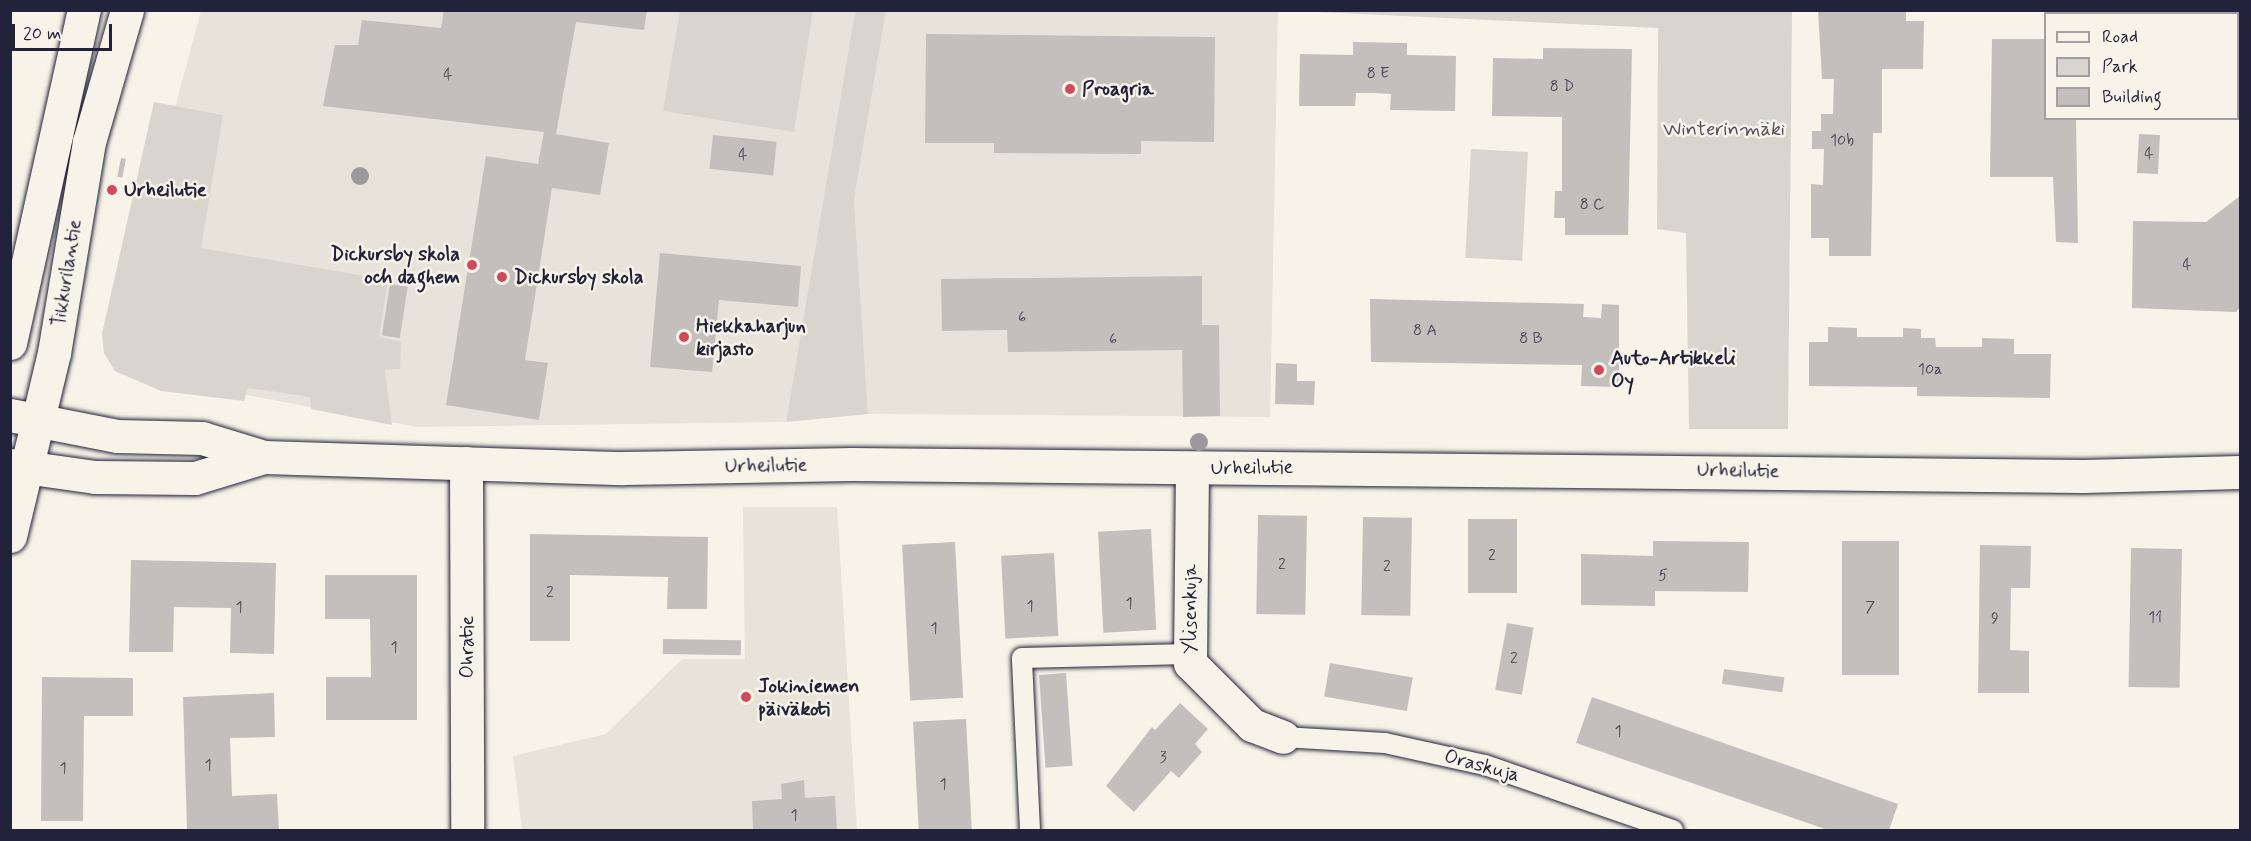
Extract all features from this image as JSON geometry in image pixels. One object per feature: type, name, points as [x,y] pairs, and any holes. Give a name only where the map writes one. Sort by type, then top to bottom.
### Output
[{"type":"main road","name":"Tikkurilantie","points":[[10,343],[84,10]]},
{"type":"main road","name":"Tikkurilantie","points":[[10,536],[24,418],[89,142],[127,10]]},
{"type":"main road","name":"Urheilutie","points":[[24,418],[117,436],[202,438],[264,457],[466,463],[1192,469],[2241,472]]},
{"type":"main road","name":"Urheilutie","points":[[19,466],[95,477],[195,478],[264,457]]},
{"type":"main road","name":"Ohratie","points":[[466,463],[468,831]]},
{"type":"main road","name":"Ylisenkuja","points":[[1192,469],[1189,654],[1197,676],[1252,725],[1283,738]]},
{"type":"lane","points":[[1030,831],[1022,658],[1189,654]]},
{"type":"lane","name":"Oraskuja","points":[[1283,738],[1385,743],[1485,765],[1673,831]]},
{"type":"shaded area","name":"Dickursby skola och daghem","points":[[201,11],[855,11],[786,422],[418,427],[133,374],[119,316]]},
{"type":"shaded area","points":[[886,11],[1278,11],[1270,417],[868,414],[854,200]]},
{"type":"shaded area","name":"Jokiniemen päiväkoti","points":[[743,507],[837,507],[857,830],[522,830],[513,756],[606,734],[682,659],[745,659]]},
{"type":"green space","points":[[680,11],[813,11],[794,132],[663,111]]},
{"type":"green space","points":[[855,11],[886,11],[854,200],[868,414],[786,422]]},
{"type":"green space","name":"Winterinmäki","points":[[1297,11],[1792,11],[1788,429],[1689,429],[1686,233],[1657,229],[1658,28]]},
{"type":"green space","points":[[154,102],[223,115],[201,248],[388,280],[379,337],[401,342],[400,369],[385,370],[392,425],[311,409],[310,397],[248,388],[244,401],[161,391],[115,371],[104,353],[102,334]]},
{"type":"green space","points":[[1471,149],[1528,152],[1522,261],[1465,258]]},
{"type":"building","points":[[444,10],[647,10],[644,30],[576,22],[556,134],[609,143],[600,195],[552,188],[525,360],[548,363],[539,420],[446,405],[486,156],[538,164],[544,132],[323,106],[335,45],[358,45],[362,20],[441,28]]},
{"type":"building","points":[[1818,10],[1906,10],[1906,21],[1924,21],[1923,69],[1882,69],[1882,133],[1873,133],[1871,256],[1829,256],[1829,238],[1811,238],[1811,184],[1823,185],[1824,149],[1812,149],[1812,131],[1821,131],[1821,114],[1833,114],[1834,79],[1822,79]]},
{"type":"building","points":[[2143,10],[2230,10],[2186,12],[2143,12]]},
{"type":"building","name":"Proagria","points":[[926,34],[1215,37],[1214,142],[1141,141],[1141,154],[994,153],[994,143],[925,143]]},
{"type":"building","points":[[1992,39],[2044,39],[2044,120],[2076,120],[2078,243],[2056,242],[2053,177],[1990,177]]},
{"type":"building","points":[[1353,42],[1407,43],[1407,55],[1456,56],[1455,111],[1390,110],[1391,94],[1373,93],[1356,93],[1355,106],[1299,106],[1300,54],[1353,55]]},
{"type":"building","points":[[1543,48],[1632,49],[1628,235],[1565,235],[1565,218],[1554,218],[1555,191],[1562,191],[1562,117],[1492,116],[1493,58],[1543,59]]},
{"type":"building","points":[[2139,134],[2160,135],[2158,174],[2137,173]]},
{"type":"building","points":[[713,135],[777,142],[773,176],[709,169]]},
{"type":"building","points":[[121,158],[126,159],[122,178],[117,177]]},
{"type":"building","points":[[2240,196],[2240,307],[2236,312],[2132,308],[2133,221],[2206,222]]},
{"type":"building","name":"Hiekkaharjun kirjasto","points":[[660,253],[801,266],[798,307],[719,300],[712,372],[650,367]]},
{"type":"building","points":[[1202,276],[1202,325],[1219,325],[1220,416],[1183,417],[1182,350],[1008,352],[1007,330],[942,331],[941,279]]},
{"type":"building","points":[[390,284],[408,287],[400,338],[382,335]]},
{"type":"building","points":[[1370,299],[1584,304],[1583,317],[1601,318],[1602,304],[1619,305],[1619,387],[1581,386],[1582,365],[1371,362]]},
{"type":"building","points":[[1828,327],[1857,328],[1857,337],[1903,337],[1903,328],[1921,329],[1921,338],[1935,338],[1936,347],[1982,347],[1982,338],[2014,339],[2014,354],[2051,354],[2050,398],[1917,396],[1917,387],[1809,386],[1809,342],[1828,342]]},
{"type":"building","points":[[1276,363],[1297,364],[1297,381],[1315,381],[1314,405],[1275,404]]},
{"type":"building","points":[[1258,515],[1307,516],[1305,615],[1256,614]]},
{"type":"building","points":[[1363,517],[1412,518],[1410,616],[1361,615]]},
{"type":"building","points":[[1468,519],[1517,519],[1517,593],[1468,593]]},
{"type":"building","points":[[1151,529],[1156,630],[1103,633],[1098,532]]},
{"type":"building","points":[[530,534],[708,537],[707,609],[667,609],[668,577],[570,575],[570,641],[530,641]]},
{"type":"building","points":[[1653,541],[1749,542],[1748,592],[1655,591],[1655,606],[1581,605],[1581,554],[1653,556]]},
{"type":"building","points":[[1842,541],[1899,541],[1899,675],[1842,675]]},
{"type":"building","points":[[955,542],[963,698],[910,701],[902,545]]},
{"type":"building","points":[[1980,545],[2031,546],[2030,588],[2011,588],[2010,650],[2029,651],[2029,693],[1978,693]]},
{"type":"building","points":[[2131,548],[2182,549],[2180,688],[2129,687]]},
{"type":"building","points":[[1054,553],[1058,636],[1005,639],[1001,556]]},
{"type":"building","points":[[131,560],[276,563],[274,654],[230,653],[231,608],[174,607],[173,652],[129,652]]},
{"type":"building","points":[[325,575],[417,575],[417,720],[326,720],[326,677],[371,677],[370,619],[325,619]]},
{"type":"building","points":[[1507,623],[1534,628],[1522,695],[1495,690]]},
{"type":"building","points":[[663,639],[741,640],[741,655],[663,654]]},
{"type":"building","points":[[1330,663],[1413,678],[1407,711],[1324,696]]},
{"type":"building","points":[[1724,669],[1784,677],[1782,692],[1722,684]]},
{"type":"building","points":[[1066,673],[1072,766],[1046,768],[1039,675]]},
{"type":"building","points":[[42,677],[133,678],[133,716],[84,716],[83,821],[41,821]]},
{"type":"building","points":[[274,693],[275,737],[230,738],[232,796],[277,794],[279,830],[187,830],[183,697]]},
{"type":"building","points":[[1592,697],[1898,804],[1889,830],[1828,830],[1576,743]]},
{"type":"building","points":[[1180,703],[1208,729],[1195,744],[1202,752],[1179,778],[1171,771],[1134,812],[1106,786],[1152,727],[1155,730]]},
{"type":"building","points":[[966,719],[972,830],[919,830],[913,722]]},
{"type":"building","points":[[804,780],[805,798],[835,796],[837,830],[753,830],[752,801],[782,799],[781,784]]},
{"type":"place","name":"Proagria","points":[[1070,89]]},
{"type":"place","name":"Urheilutie","points":[[112,190]]},
{"type":"place","name":"Dickursby skola och daghem","points":[[472,265]]},
{"type":"place","name":"Dickursby skola","points":[[502,277]]},
{"type":"place","name":"Hiekkaharjun kirjasto","points":[[684,337]]},
{"type":"place","name":"Auto-Artikkeli Oy","points":[[1599,370]]},
{"type":"place","name":"Jokiniemen päiväkoti","points":[[746,697]]}]
